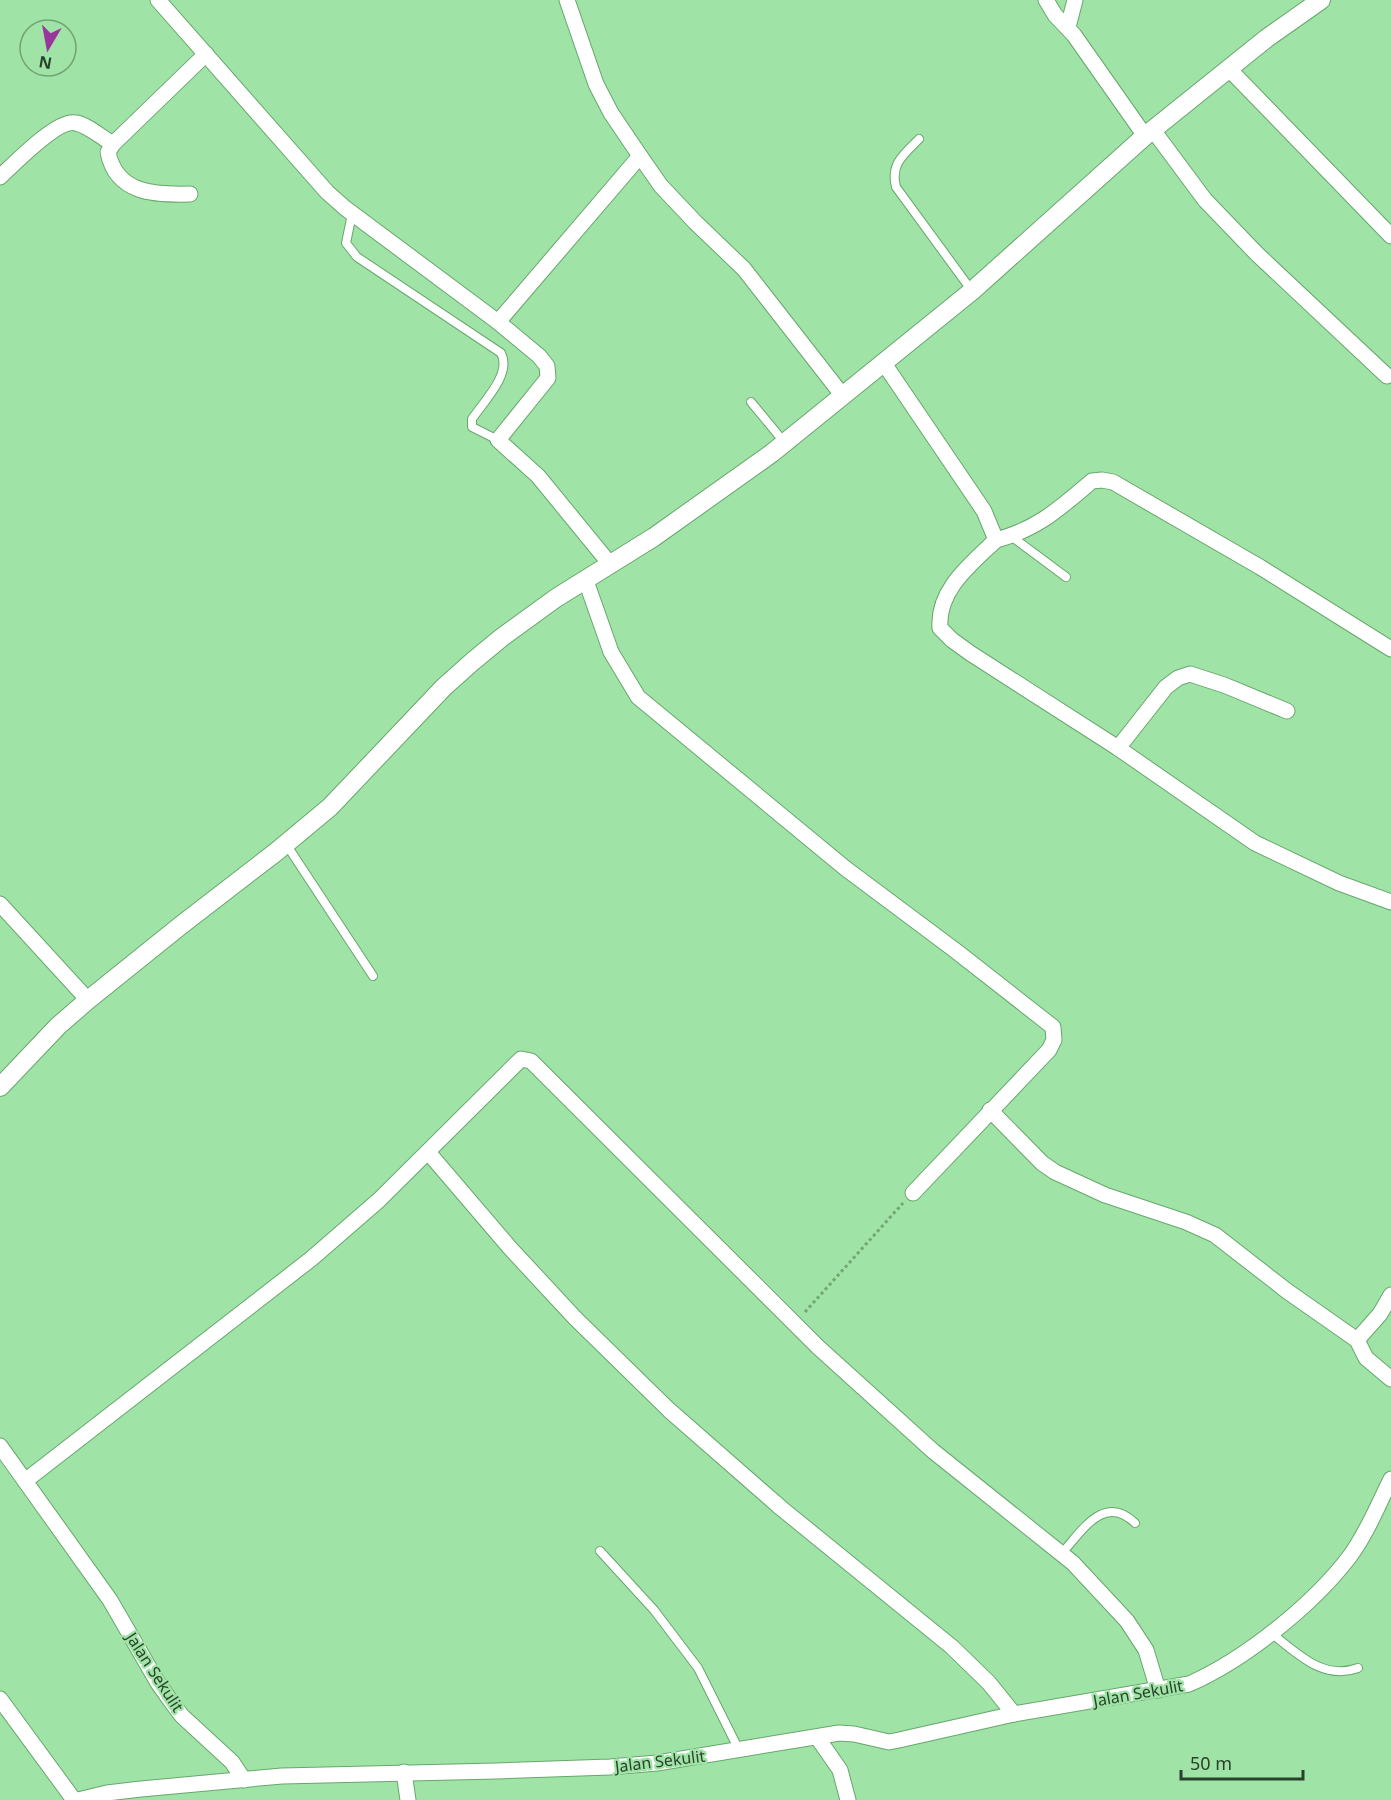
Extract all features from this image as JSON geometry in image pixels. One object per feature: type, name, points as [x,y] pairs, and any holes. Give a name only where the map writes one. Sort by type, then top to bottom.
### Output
[{"type":"street","points":[[158,0],[327,192],[352,214],[498,322],[548,366],[549,373],[542,387],[498,440],[538,476],[610,564]]},
{"type":"street","points":[[567,0],[596,84],[611,113],[640,156],[661,186],[694,222],[744,269],[843,396]]},
{"type":"street","points":[[1046,0],[1055,15],[1068,27],[1149,133],[1205,201],[1257,254],[1388,376]]},
{"type":"street","points":[[1068,27],[1076,0]]},
{"type":"street","points":[[0,1087],[58,1026],[88,1000],[286,844],[346,792],[444,687],[472,662],[532,615],[687,514],[784,443],[972,291],[1149,133],[1267,38],[1321,0]]},
{"type":"street","points":[[190,194],[161,195],[130,184],[110,163],[108,152],[113,144],[206,54]]},
{"type":"street","points":[[1229,69],[1391,236]]},
{"type":"street","points":[[0,177],[45,137],[67,122],[77,123],[113,144]]},
{"type":"street","points":[[498,322],[640,156]]},
{"type":"street","points":[[883,362],[1003,538]]},
{"type":"street","points":[[1391,649],[1260,567],[1113,482],[1102,480],[1092,481],[1040,523],[1003,538],[965,571],[949,590],[939,618],[940,628],[952,640],[1118,748],[1255,843],[1331,880],[1391,902]]},
{"type":"street","points":[[586,580],[611,652],[638,697],[844,868],[975,965],[1053,1027],[1054,1040],[1049,1050],[913,1193]]},
{"type":"street","points":[[1118,748],[1166,687],[1178,678],[1190,674],[1224,685],[1287,711]]},
{"type":"street","points":[[0,904],[88,1000]]},
{"type":"street","points":[[25,1481],[311,1259],[379,1200],[521,1059],[531,1061],[818,1347],[933,1450],[1062,1553],[1115,1605],[1146,1650],[1158,1690]]},
{"type":"street","points":[[990,1110],[1042,1163],[1055,1172],[1105,1195],[1186,1222],[1215,1236],[1287,1291],[1357,1340],[1366,1358],[1391,1379]]},
{"type":"street","points":[[428,1152],[518,1257],[575,1318],[669,1410],[781,1508],[952,1647],[989,1683],[1014,1714]]},
{"type":"street","points":[[1357,1340],[1380,1314],[1391,1294]]},
{"type":"street","name":"Jalan Sekulit","points":[[0,1446],[110,1600],[170,1700],[182,1716],[232,1762],[244,1780],[282,1776],[610,1767],[657,1763],[847,1733],[889,1742],[1014,1714],[1189,1684],[1206,1676],[1271,1633],[1318,1593],[1351,1555],[1371,1521],[1391,1479]]},
{"type":"street","points":[[0,1699],[74,1800]]},
{"type":"street","points":[[817,1737],[840,1770],[848,1800]]},
{"type":"street","points":[[404,1772],[408,1800]]},
{"type":"street","points":[[78,1800],[130,1790],[244,1780]]},
{"type":"lane","points":[[919,139],[901,158],[896,168],[894,177],[896,187],[972,291]]},
{"type":"lane","points":[[352,214],[346,243],[357,257],[501,352],[505,360],[504,371],[472,419],[472,428],[498,440]]},
{"type":"lane","points":[[751,402],[784,443]]},
{"type":"lane","points":[[1003,538],[1066,577]]},
{"type":"lane","points":[[286,844],[373,976]]},
{"type":"lane","points":[[1062,1553],[1097,1515],[1118,1512],[1135,1523]]},
{"type":"lane","points":[[600,1551],[654,1611],[698,1668],[739,1750]]},
{"type":"lane","points":[[1271,1633],[1308,1663],[1336,1672],[1347,1672],[1358,1668]]},
{"type":"path","points":[[796,1323],[913,1193]]}]
